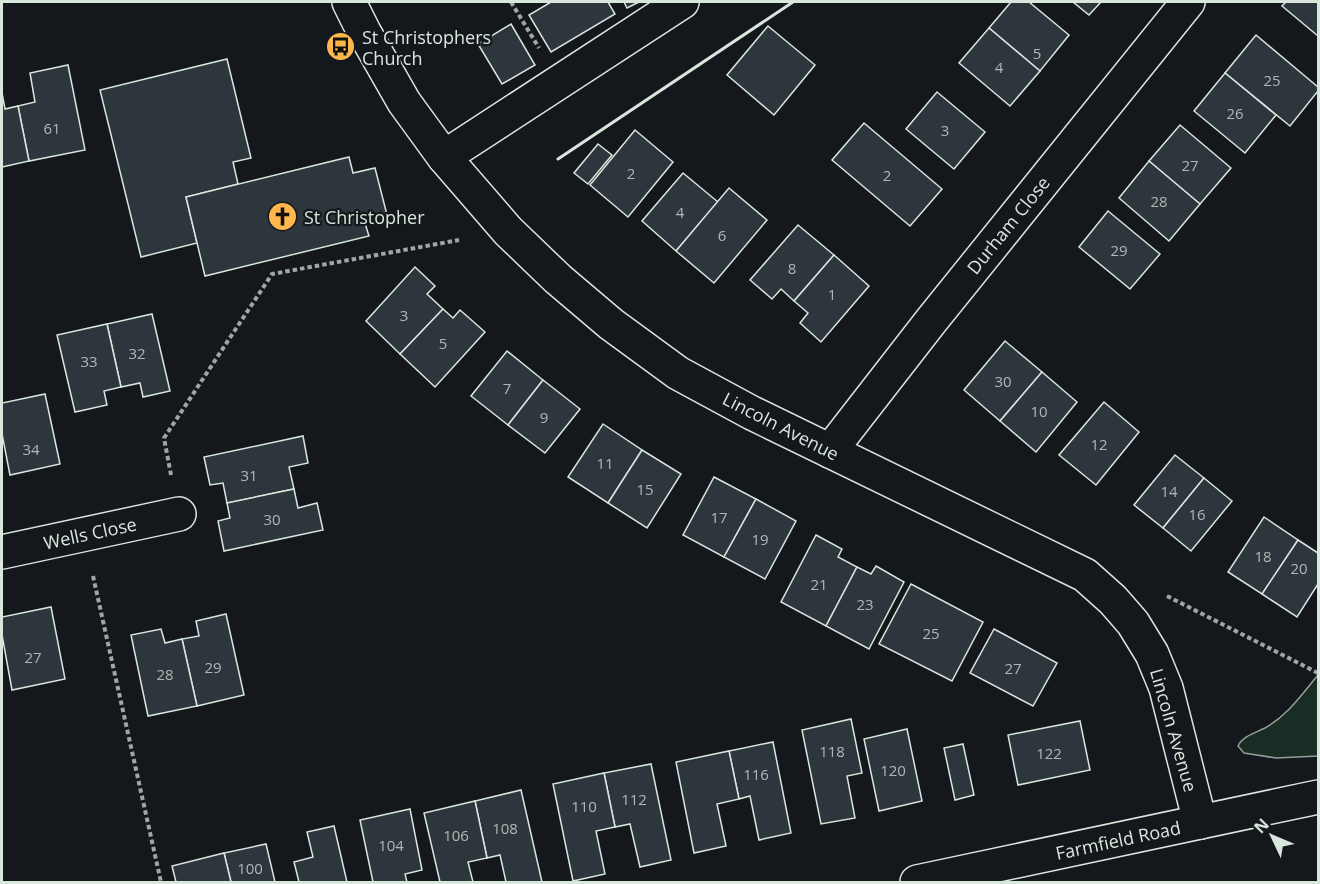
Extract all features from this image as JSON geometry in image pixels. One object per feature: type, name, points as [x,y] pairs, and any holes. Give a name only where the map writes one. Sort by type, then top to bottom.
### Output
[{"type":"street","name":"Lincoln Avenue","points":[[349,2],[404,102],[444,157],[507,231],[602,316],[678,373],[752,413],[1085,575],[1113,600],[1133,623],[1147,646],[1166,688],[1200,822]]},
{"type":"street","points":[[444,157],[682,2]]},
{"type":"street","name":"Durham Close","points":[[830,451],[931,321],[1188,2]]},
{"type":"street","name":"Wells Close","points":[[2,552],[179,514]]},
{"type":"street","name":"Farmfield Road","points":[[917,882],[1318,797]]},
{"type":"path","points":[[511,2],[560,82]]},
{"type":"path","points":[[179,514],[164,438],[273,274],[507,231]]},
{"type":"path","points":[[84,535],[161,882]]},
{"type":"path","points":[[1113,600],[1167,596],[1318,673]]},
{"type":"green space","points":[[1318,675],[1318,756],[1276,758],[1244,753],[1238,746],[1243,740],[1281,717]]},
{"type":"building","points":[[551,2],[608,2],[615,14],[551,52],[529,15]]},
{"type":"building","points":[[624,2],[639,2],[627,8]]},
{"type":"building","points":[[1011,2],[1029,2],[1069,35],[1040,71],[989,28]]},
{"type":"building","points":[[1073,2],[1101,2],[1089,15]]},
{"type":"building","points":[[1286,2],[1318,2],[1318,36],[1282,6]]},
{"type":"building","points":[[511,24],[535,65],[502,84],[478,44]]},
{"type":"building","points":[[768,26],[815,65],[774,115],[727,75]]},
{"type":"building","points":[[989,28],[1040,71],[1010,106],[959,63]]},
{"type":"building","points":[[1256,35],[1318,87],[1318,91],[1290,126],[1225,73]]},
{"type":"building","points":[[227,59],[251,158],[233,162],[238,184],[186,197],[197,243],[141,257],[100,90]]},
{"type":"building","points":[[68,65],[85,150],[29,161],[18,106],[35,102],[30,73]]},
{"type":"building","points":[[1225,73],[1276,115],[1245,153],[1194,111]]},
{"type":"building","points":[[937,92],[985,132],[954,169],[906,129]]},
{"type":"building","points":[[2,93],[5,109],[18,106],[29,161],[2,167]]},
{"type":"building","points":[[864,123],[942,189],[910,226],[832,160]]},
{"type":"building","points":[[1180,125],[1231,168],[1200,204],[1149,161]]},
{"type":"building","points":[[635,130],[673,162],[628,217],[590,185]]},
{"type":"building","points":[[598,144],[612,155],[588,184],[574,173]]},
{"type":"building","name":"St Christopher","points":[[349,157],[353,173],[375,168],[387,215],[364,220],[369,236],[205,276],[186,197]]},
{"type":"building","points":[[1149,161],[1200,204],[1169,241],[1119,198]]},
{"type":"building","points":[[683,173],[718,202],[676,251],[642,221]]},
{"type":"building","points":[[729,188],[767,220],[714,283],[676,251]]},
{"type":"building","points":[[1108,211],[1160,254],[1130,289],[1079,247]]},
{"type":"building","points":[[798,225],[834,255],[794,301],[781,289],[772,299],[750,280]]},
{"type":"building","points":[[834,255],[869,286],[821,342],[800,323],[808,313],[794,301]]},
{"type":"building","points":[[415,267],[435,286],[427,294],[443,309],[400,354],[366,321]]},
{"type":"building","points":[[443,309],[453,318],[460,310],[485,332],[435,387],[400,354]]},
{"type":"building","points":[[152,314],[170,391],[143,397],[140,383],[121,387],[107,324]]},
{"type":"building","points":[[107,324],[121,387],[104,391],[107,405],[75,412],[57,335]]},
{"type":"building","points":[[1005,341],[1042,372],[1000,421],[964,390]]},
{"type":"building","points":[[507,351],[543,380],[508,425],[471,396]]},
{"type":"building","points":[[1042,372],[1077,402],[1036,452],[1000,421]]},
{"type":"building","points":[[543,380],[580,409],[545,453],[508,425]]},
{"type":"building","points":[[45,394],[60,464],[10,475],[2,434],[2,403]]},
{"type":"building","points":[[1104,402],[1139,432],[1096,485],[1059,455]]},
{"type":"building","points":[[603,424],[642,450],[608,503],[568,477]]},
{"type":"building","points":[[303,436],[308,463],[289,467],[294,489],[227,503],[223,483],[210,485],[204,457]]},
{"type":"building","points":[[642,450],[681,474],[647,528],[608,503]]},
{"type":"building","points":[[1175,455],[1204,478],[1163,528],[1134,505]]},
{"type":"building","points":[[714,477],[756,499],[724,557],[683,535]]},
{"type":"building","points":[[1204,478],[1232,501],[1191,551],[1163,528]]},
{"type":"building","points":[[294,489],[298,508],[317,503],[323,530],[224,551],[218,521],[230,518],[227,503]]},
{"type":"building","points":[[756,499],[796,521],[765,579],[724,557]]},
{"type":"building","points":[[1264,517],[1298,540],[1262,594],[1228,572]]},
{"type":"building","points":[[816,535],[842,549],[838,557],[857,567],[826,626],[781,602]]},
{"type":"building","points":[[1298,540],[1318,553],[1318,584],[1297,617],[1262,594]]},
{"type":"building","points":[[876,566],[904,582],[869,649],[826,626],[857,567],[871,574]]},
{"type":"building","points":[[911,584],[983,622],[952,681],[879,644]]},
{"type":"building","points":[[51,607],[65,679],[12,690],[2,635],[2,617]]},
{"type":"building","points":[[226,614],[244,695],[197,706],[182,639],[199,636],[196,621]]},
{"type":"building","points":[[161,629],[165,643],[182,639],[197,706],[148,716],[131,635]]},
{"type":"building","points":[[994,629],[1057,663],[1033,706],[970,673]]},
{"type":"building","points":[[851,719],[862,773],[847,776],[855,818],[821,824],[802,730]]},
{"type":"building","points":[[1080,721],[1090,770],[1018,785],[1008,735]]},
{"type":"building","points":[[907,729],[922,801],[879,811],[864,739]]},
{"type":"building","points":[[773,742],[791,833],[759,840],[750,796],[739,799],[729,751]]},
{"type":"building","points":[[963,744],[974,795],[955,800],[944,748]]},
{"type":"building","points":[[729,751],[739,799],[717,804],[726,846],[694,853],[676,762]]},
{"type":"building","points":[[651,764],[671,860],[640,867],[630,824],[615,827],[604,773]]},
{"type":"building","points":[[604,773],[615,827],[596,831],[605,874],[573,881],[553,784]]},
{"type":"building","points":[[521,790],[542,882],[506,882],[500,855],[487,858],[475,801]]},
{"type":"building","points":[[475,801],[487,858],[468,862],[473,882],[440,882],[424,813]]},
{"type":"building","points":[[410,809],[422,870],[405,874],[407,882],[373,882],[360,820]]},
{"type":"building","points":[[334,826],[347,882],[299,882],[294,862],[313,857],[307,832]]},
{"type":"building","points":[[266,844],[275,882],[231,882],[224,853]]},
{"type":"building","points":[[224,853],[231,882],[176,882],[172,866]]},
{"type":"wall","points":[[558,159],[793,2]]},
{"type":"place","name":"St Christophers Church","points":[[341,47]]},
{"type":"place","name":"St Christopher","points":[[283,217]]}]
